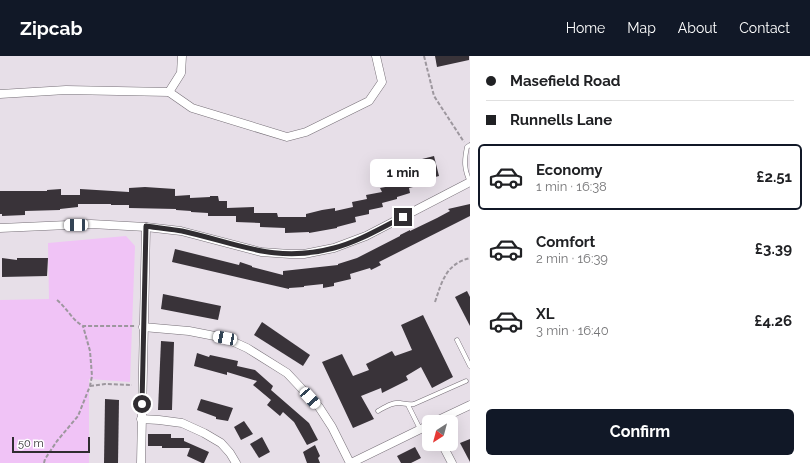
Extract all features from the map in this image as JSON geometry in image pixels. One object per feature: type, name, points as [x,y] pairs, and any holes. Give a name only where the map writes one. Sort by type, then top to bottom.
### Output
[{"type":"street","points":[[169,92],[181,73],[182,56]]},
{"type":"street","points":[[0,94],[66,90],[169,92],[192,108],[287,137],[306,132],[369,102],[382,82],[376,56]]},
{"type":"street","points":[[0,228],[90,224],[146,226],[181,231],[261,252],[276,254],[304,254],[334,248],[359,239],[470,182]]},
{"type":"street","points":[[141,463],[140,327],[146,226]]},
{"type":"street","points":[[140,327],[190,331],[225,338],[247,348],[287,373],[319,407],[332,427],[351,463],[420,429]]},
{"type":"street","points":[[449,415],[470,405]]},
{"type":"street","points":[[141,419],[182,423],[204,433],[221,443],[236,463]]},
{"type":"street","points":[[446,451],[452,463]]},
{"type":"lane","points":[[468,146],[465,156],[465,170],[470,182]]},
{"type":"lane","points":[[457,340],[470,366]]},
{"type":"lane","points":[[378,411],[394,403],[408,405],[414,404],[466,381]]},
{"type":"lane","points":[[408,405],[420,429]]},
{"type":"path","points":[[424,56],[434,96],[468,146]]},
{"type":"path","points":[[435,302],[444,277],[450,268],[456,263],[470,258]]},
{"type":"path","points":[[57,300],[77,322],[83,326],[140,327]]},
{"type":"path","points":[[44,463],[44,459],[57,441],[78,416],[90,386],[92,376],[90,351],[83,326]]},
{"type":"path","points":[[90,386],[105,384],[132,385]]},
{"type":"shaded area","points":[[126,236],[135,246],[130,382],[89,379],[89,463],[0,463],[0,300],[49,299],[48,243]]},
{"type":"building","points":[[435,56],[469,56],[469,60],[437,67]]},
{"type":"building","points":[[434,156],[439,176],[424,180],[425,184],[409,188],[410,193],[397,197],[397,199],[382,203],[383,207],[369,210],[369,214],[355,217],[356,222],[337,228],[309,233],[285,233],[285,228],[260,227],[260,223],[236,222],[236,216],[208,216],[208,213],[176,209],[129,208],[129,205],[78,204],[78,207],[60,210],[25,211],[25,215],[2,216],[2,214],[0,214],[0,191],[47,191],[61,189],[61,195],[80,195],[80,189],[129,192],[129,188],[145,187],[175,189],[175,196],[190,195],[190,198],[218,196],[219,201],[227,201],[227,208],[254,207],[254,213],[277,213],[278,217],[306,217],[306,214],[322,210],[335,208],[335,211],[353,207],[352,202],[367,199],[366,195],[382,192],[380,188],[396,185],[394,177],[409,172],[408,162],[423,161],[422,159]]},
{"type":"building","points":[[470,204],[470,216],[379,262],[381,265],[371,270],[370,268],[350,274],[351,279],[334,283],[334,286],[323,288],[323,284],[289,289],[172,262],[175,249],[239,265],[240,262],[252,267],[283,275],[283,271],[338,265],[357,258],[410,230],[437,218],[450,211],[448,209]]},
{"type":"building","points":[[2,258],[17,260],[17,258],[48,258],[47,276],[2,277]]},
{"type":"building","points":[[467,291],[470,297],[470,326],[455,297]]},
{"type":"building","points":[[163,294],[221,306],[218,320],[161,309]]},
{"type":"building","points":[[423,315],[453,377],[432,388],[421,367],[406,376],[408,380],[382,393],[381,388],[361,396],[374,419],[353,428],[322,362],[342,354],[353,376],[369,370],[366,364],[392,351],[395,356],[412,350],[401,325]]},
{"type":"building","points":[[262,322],[310,355],[303,366],[254,335]]},
{"type":"building","points":[[161,341],[174,342],[172,410],[158,410]]},
{"type":"building","points":[[197,353],[209,357],[210,355],[238,361],[237,366],[255,370],[273,386],[271,390],[309,423],[318,440],[307,445],[294,422],[283,412],[280,416],[267,405],[271,400],[253,385],[257,381],[227,372],[227,375],[194,366]]},
{"type":"building","points":[[105,399],[119,400],[118,463],[104,463]]},
{"type":"building","points":[[201,399],[233,408],[228,421],[216,419],[216,417],[197,410]]},
{"type":"building","points":[[244,421],[253,434],[241,440],[234,427]]},
{"type":"building","points":[[148,434],[171,434],[171,438],[184,438],[184,441],[209,452],[204,463],[202,463],[187,456],[190,448],[162,448],[162,446],[148,446]]},
{"type":"building","points":[[262,437],[270,452],[259,458],[250,444]]},
{"type":"building","points":[[470,439],[470,462],[460,443]]},
{"type":"building","points":[[315,445],[320,456],[318,458],[320,463],[307,463],[303,452]]},
{"type":"building","points":[[415,447],[421,458],[411,463],[401,463],[397,456]]},
{"type":"route","points":[[142,404],[146,226],[181,231],[261,252],[276,254],[304,254],[318,252],[352,242],[403,217]]}]
